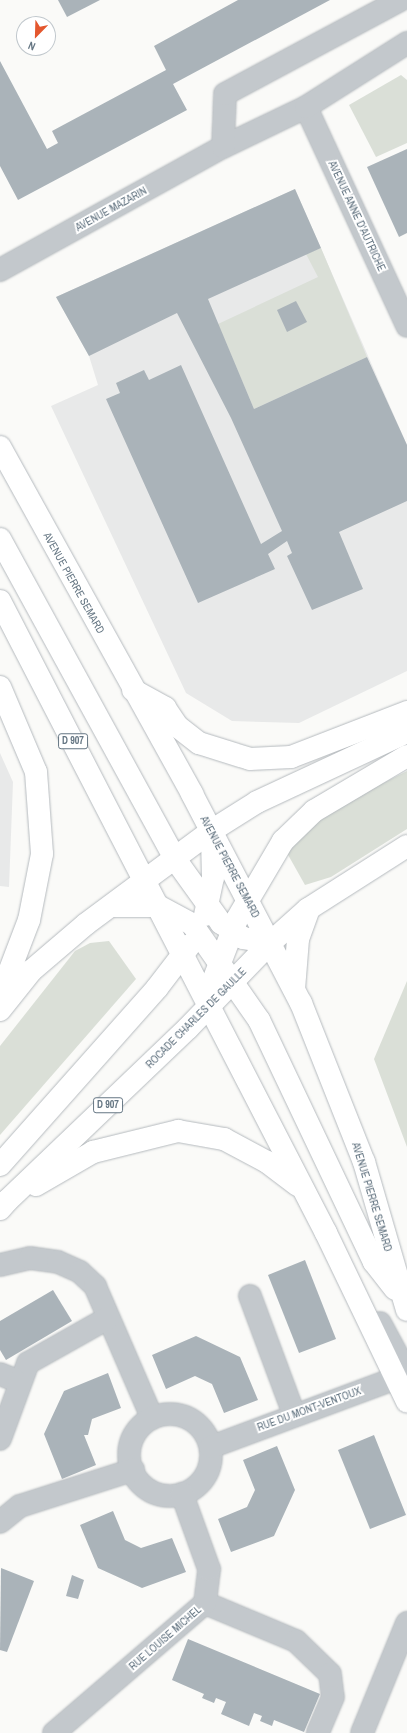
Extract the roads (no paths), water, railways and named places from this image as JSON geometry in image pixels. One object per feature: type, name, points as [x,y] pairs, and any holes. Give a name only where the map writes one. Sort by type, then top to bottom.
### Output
[{"type":"main road","name":"AVENUE PIERRE SEMARD","points":[[0,447],[211,831],[294,990],[364,1162],[405,1305]]},
{"type":"main road","points":[[0,539],[176,859],[208,907],[231,932],[270,943]]},
{"type":"main road","name":"D 907","points":[[0,601],[146,882],[182,957],[209,1008]]},
{"type":"main road","points":[[0,686],[36,772],[42,854],[29,920],[0,996]]},
{"type":"main road","points":[[133,690],[166,708],[177,726],[199,743],[250,759],[291,757],[407,712]]},
{"type":"main road","points":[[0,1010],[31,971],[211,831],[257,802],[407,732]]},
{"type":"main road","points":[[407,756],[314,811],[283,841],[246,898],[220,962],[209,1008],[326,1233],[403,1375],[407,1401]]},
{"type":"main road","points":[[0,1166],[182,957],[197,931],[208,907],[214,858],[211,831]]},
{"type":"main road","name":"ROCADE CHARLES DE GAULLE","points":[[3,1205],[209,1008],[270,943],[308,909],[407,846]]},
{"type":"main road","points":[[113,906],[158,906],[177,914],[197,931],[220,962],[266,1034],[374,1262],[405,1305]]},
{"type":"main road","points":[[294,990],[298,940],[308,909]]},
{"type":"main road","points":[[3,1205],[93,1152],[178,1131],[206,1133],[238,1145],[267,1162],[304,1190]]},
{"type":"street","points":[[223,147],[225,94],[400,0]]},
{"type":"street","name":"AVENUE MAZARIN","points":[[0,270],[223,147],[306,107],[407,43]]},
{"type":"street","name":"AVENUE ANNE D'AUTRICHE","points":[[306,107],[407,326]]},
{"type":"street","points":[[0,1265],[30,1258],[58,1262],[80,1272],[95,1286],[152,1418]]},
{"type":"street","points":[[250,1296],[294,1414]]},
{"type":"street","points":[[0,1439],[28,1363],[108,1318]]},
{"type":"street","points":[[0,1374],[20,1382]]},
{"type":"street","name":"RUE DU MONT-VENTOUX","points":[[210,1446],[403,1375]]},
{"type":"street","points":[[177,1415],[188,1418],[198,1425],[210,1446],[208,1471],[202,1481],[182,1494],[155,1493],[144,1486],[133,1470],[130,1450],[134,1437],[152,1418],[177,1415]]},
{"type":"street","points":[[0,1522],[20,1506],[133,1470]]},
{"type":"street","name":"RUE LOUISE MICHEL","points":[[58,1732],[205,1603],[209,1569],[182,1494]]},
{"type":"street","points":[[205,1603],[296,1641],[330,1674],[333,1697],[318,1733]]},
{"type":"street","points":[[362,1733],[405,1638]]}]
